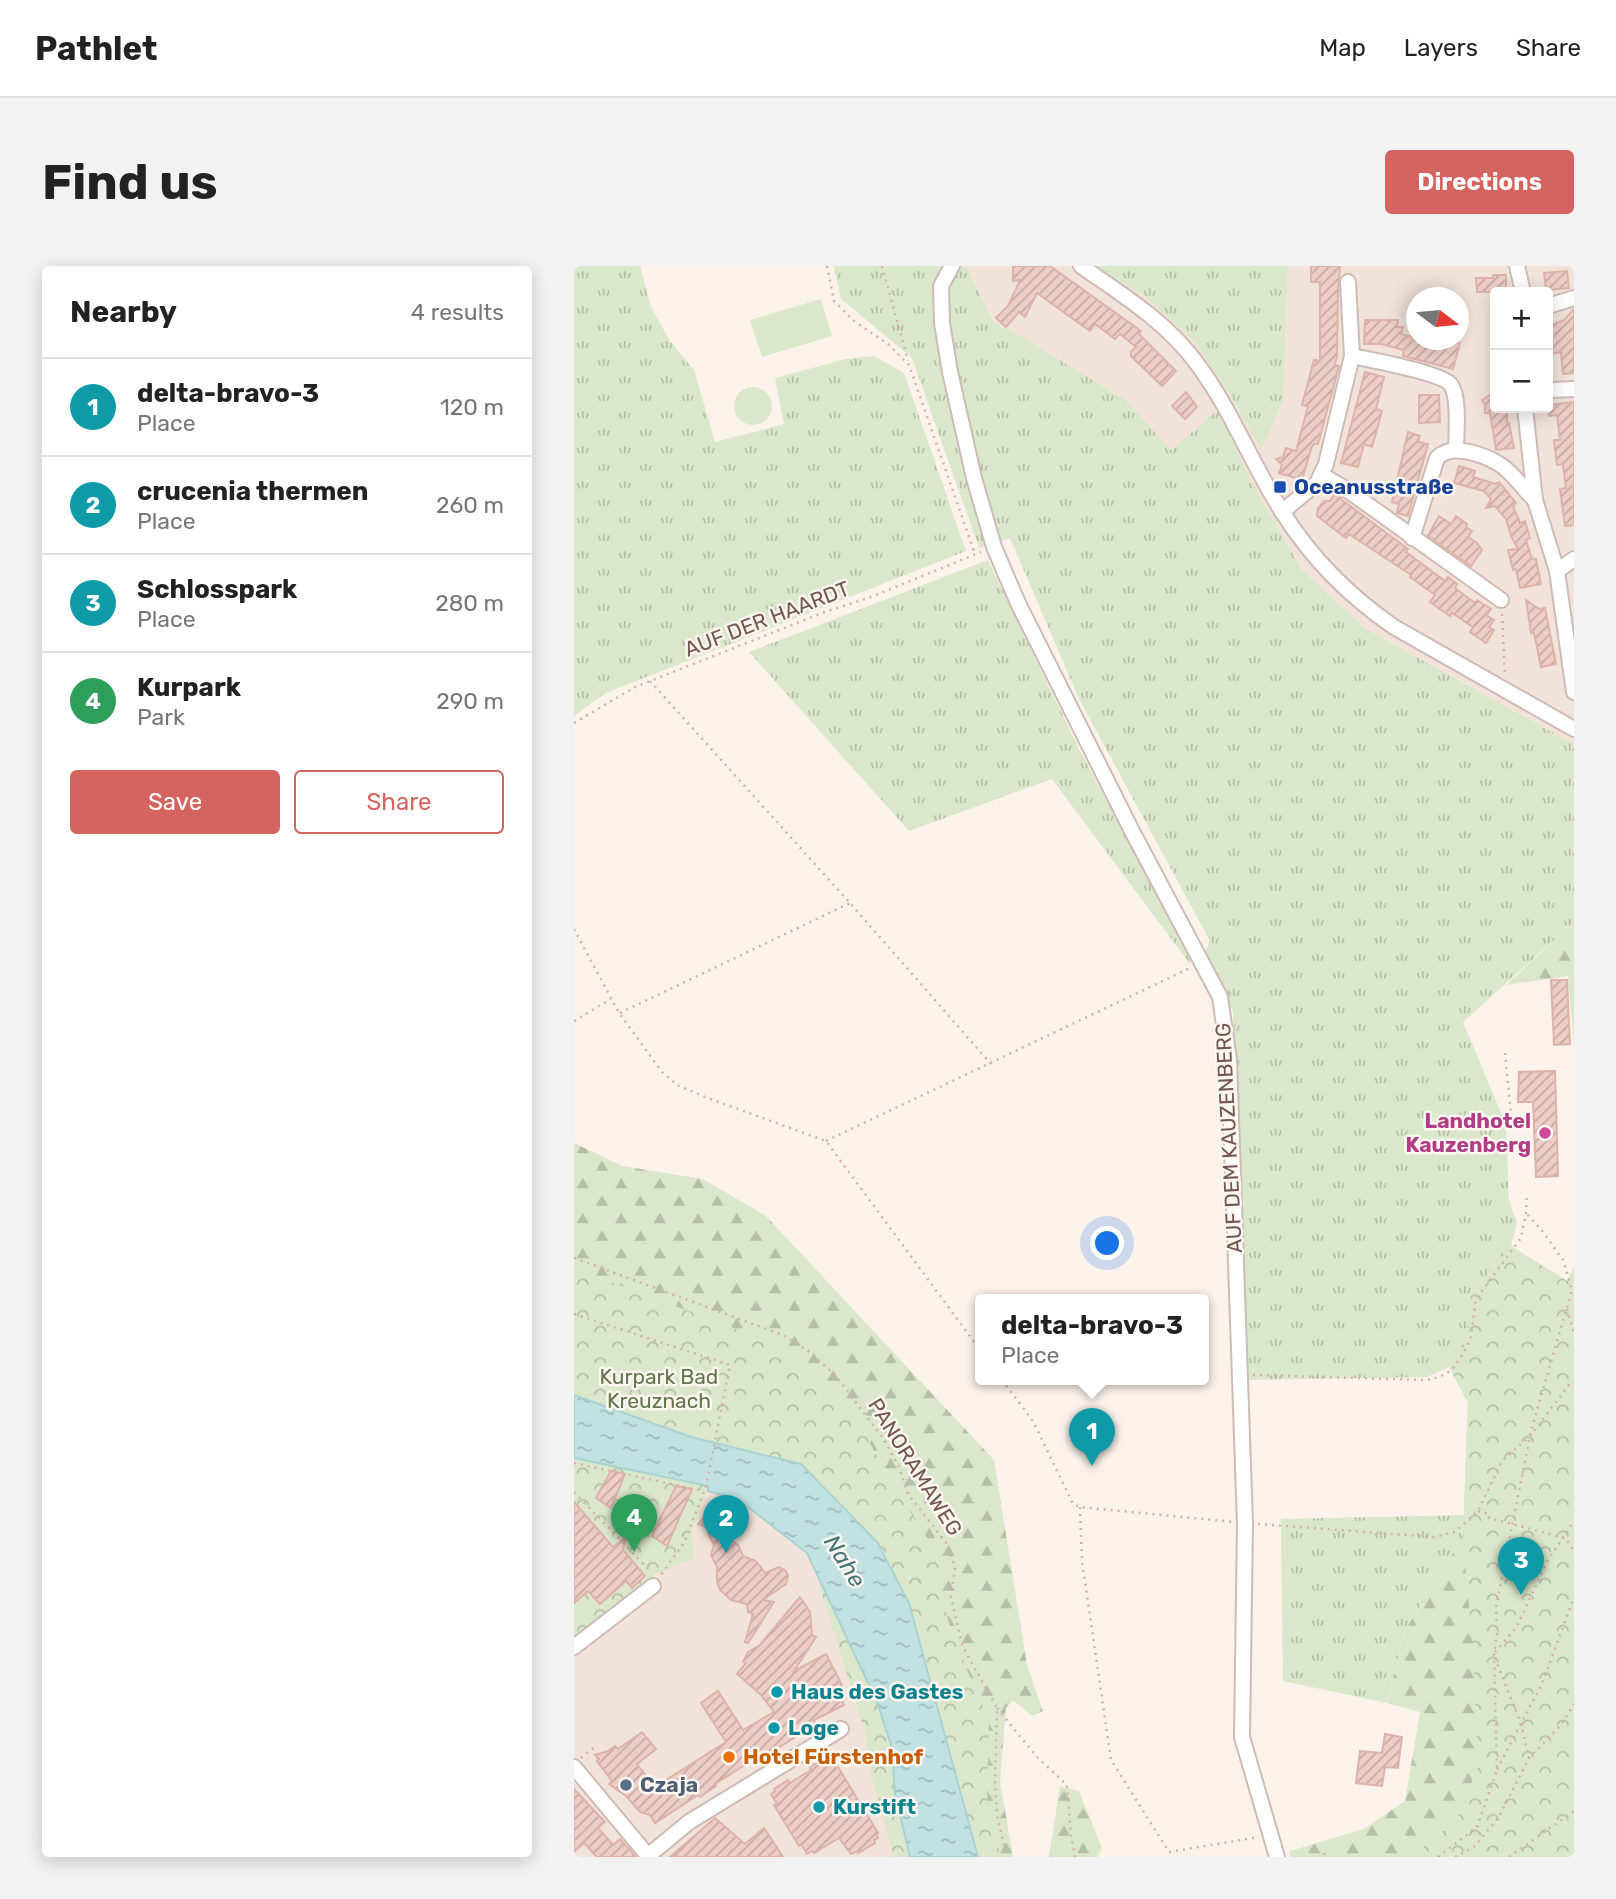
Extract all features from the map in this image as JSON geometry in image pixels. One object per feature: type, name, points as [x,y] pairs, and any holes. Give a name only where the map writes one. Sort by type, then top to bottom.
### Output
[{"type":"street","name":"AUF DEM KAUZENBERG","points":[[952,266],[941,286],[942,323],[974,478],[994,547],[1018,603],[1133,833],[1220,997],[1229,1060],[1245,1524],[1242,1737],[1277,1857]]},
{"type":"street","points":[[1081,266],[1121,293],[1178,340],[1220,398],[1282,512],[1337,582],[1394,627],[1574,729]]},
{"type":"street","points":[[1517,266],[1522,287]]},
{"type":"street","points":[[1282,512],[1310,490],[1322,475],[1353,356],[1348,282]]},
{"type":"street","points":[[1553,304],[1574,298]]},
{"type":"street","points":[[1353,356],[1435,376],[1448,382],[1453,388],[1455,400],[1456,450]]},
{"type":"street","points":[[1553,390],[1574,388]]},
{"type":"street","points":[[1526,413],[1535,500],[1556,571],[1574,692]]},
{"type":"street","points":[[1412,538],[1437,458],[1446,452],[1456,450],[1481,457],[1502,467],[1535,500]]},
{"type":"street","points":[[1322,475],[1346,489],[1501,600]]},
{"type":"street","points":[[1556,571],[1574,559]]},
{"type":"street","points":[[574,1647],[653,1586]]},
{"type":"street","points":[[574,1765],[649,1856],[689,1822],[841,1729]]},
{"type":"path","points":[[827,266],[834,301],[854,321],[888,344],[909,365]]},
{"type":"path","points":[[882,266],[909,365]]},
{"type":"path","name":"AUF DER HAARDT","points":[[574,723],[635,687],[825,612],[871,597],[975,554],[909,365]]},
{"type":"path","points":[[1501,600],[1505,679],[1502,689]]},
{"type":"path","points":[[650,681],[991,1064]]},
{"type":"path","points":[[619,1013],[850,903]]},
{"type":"path","points":[[574,929],[619,1013],[662,1072],[677,1085],[826,1141],[975,1343]]},
{"type":"path","points":[[826,1141],[1203,962]]},
{"type":"path","points":[[574,1021],[611,999]]},
{"type":"path","points":[[1505,1054],[1512,1125]]},
{"type":"path","points":[[1238,1374],[1427,1380],[1452,1370],[1471,1337],[1476,1299],[1521,1238],[1527,1213],[1527,1193]]},
{"type":"path","points":[[1497,1770],[1494,1654],[1497,1634],[1496,1607],[1530,1436],[1573,1290],[1563,1260],[1527,1213]]},
{"type":"path","name":"PANORAMAWEG","points":[[574,1258],[783,1335],[811,1353],[835,1375],[883,1438],[898,1465],[908,1494],[947,1544],[955,1568],[951,1597],[962,1645],[997,1708],[1036,1756],[1067,1785],[1075,1857]]},
{"type":"path","points":[[1567,1310],[1574,1334]]},
{"type":"path","points":[[574,1314],[730,1365],[706,1486],[684,1543],[653,1586]]},
{"type":"path","points":[[1006,1385],[1033,1421],[1073,1504],[1080,1507],[1245,1524],[1434,1537],[1455,1532],[1478,1511],[1502,1461],[1530,1436],[1569,1385],[1574,1384]]},
{"type":"path","points":[[574,1463],[704,1491]]},
{"type":"path","points":[[574,1492],[651,1571],[653,1586]]},
{"type":"path","points":[[1080,1507],[1082,1561],[1111,1760],[1169,1853],[1272,1835]]},
{"type":"path","points":[[1478,1511],[1489,1514],[1489,1518],[1565,1538],[1574,1551]]},
{"type":"path","points":[[1494,1654],[1516,1628],[1548,1560],[1574,1521]]},
{"type":"path","points":[[1438,1857],[1477,1827],[1497,1770],[1542,1684],[1574,1597]]},
{"type":"path","points":[[1494,1654],[1521,1724],[1529,1758]]},
{"type":"path","points":[[1455,1857],[1474,1847],[1499,1817],[1529,1758],[1561,1725],[1574,1704]]},
{"type":"path","points":[[997,1708],[997,1816],[1007,1857]]},
{"type":"path","points":[[574,1765],[597,1745]]},
{"type":"path","points":[[1509,1857],[1574,1811]]},
{"type":"shaded area","points":[[966,266],[1095,266],[1143,295],[1194,341],[1232,398],[1261,449],[1283,401],[1288,266],[1574,266],[1574,744],[1366,629],[1302,570],[1246,472],[1219,409],[1171,450],[1126,400],[1014,332],[994,323]]},
{"type":"shaded area","points":[[574,1458],[708,1486],[708,1491],[739,1500],[807,1553],[877,1702],[910,1857],[574,1857]]},
{"type":"green space","points":[[574,266],[640,266],[651,307],[670,341],[694,370],[715,442],[784,424],[775,378],[846,359],[874,356],[904,373],[966,551],[606,693],[574,716]]},
{"type":"green space","points":[[834,266],[966,266],[994,323],[1014,332],[1126,400],[1171,450],[1219,409],[1246,472],[1302,570],[1366,629],[1574,744],[1574,922],[1463,1022],[1506,1125],[1509,1201],[1517,1222],[1511,1246],[1471,1296],[1468,1335],[1449,1367],[1427,1377],[1246,1380],[1233,1011],[1204,954],[1210,941],[1079,699],[1010,538],[979,548],[912,358],[841,299]]},
{"type":"green space","points":[[1095,266],[1288,266],[1283,401],[1261,450],[1232,398],[1194,341],[1143,295]]},
{"type":"green space","points":[[821,299],[832,336],[762,357],[750,320]]},
{"type":"green space","points":[[753,387],[766,393],[772,406],[766,419],[753,425],[740,419],[734,406],[740,393]]},
{"type":"green space","points":[[988,560],[1080,751],[1192,958],[1190,964],[1052,779],[909,831],[749,652]]},
{"type":"green space","points":[[1574,922],[1574,1045],[1568,976],[1506,985]]},
{"type":"green space","points":[[574,1143],[622,1166],[703,1179],[766,1216],[994,1460],[1027,1665],[1043,1711],[1032,1716],[1013,1700],[1006,1708],[1000,1781],[1013,1857],[978,1857],[909,1603],[574,1301]]},
{"type":"green space","points":[[1511,1246],[1567,1281],[1574,1267],[1574,1857],[1290,1857],[1290,1851],[1364,1829],[1405,1801],[1420,1712],[1387,1703],[1404,1632],[1463,1537],[1468,1402],[1449,1367],[1468,1335],[1471,1296]]},
{"type":"green space","points":[[1511,1246],[1567,1281],[1574,1267],[1574,1857],[1412,1857],[1458,1818],[1478,1766],[1473,1653],[1463,1538],[1468,1402],[1449,1367],[1468,1335],[1471,1296]]},
{"type":"green space","name":"Kurpark Bad Kreuznach","points":[[574,1268],[790,1349],[828,1384],[861,1427],[899,1496],[944,1562],[942,1602],[959,1651],[989,1720],[987,1793],[1000,1857],[894,1857],[868,1763],[866,1735],[809,1552],[749,1500],[709,1486],[691,1532],[694,1558],[655,1575],[574,1638],[574,1458],[658,1476],[574,1456]]},
{"type":"green space","points":[[1465,1515],[1463,1538],[1404,1632],[1387,1703],[1283,1681],[1281,1519]]},
{"type":"green space","points":[[1060,1786],[1079,1791],[1102,1848],[1098,1857],[1049,1857]]},
{"type":"water","name":"Nahe","points":[[574,1395],[691,1437],[801,1464],[877,1542],[909,1603],[978,1857],[910,1857],[895,1794],[892,1748],[877,1702],[807,1553],[739,1500],[708,1491],[708,1486],[574,1458]]},
{"type":"building","points":[[1013,266],[1050,266],[1141,331],[1139,334],[1176,371],[1162,386],[1131,356],[1136,347],[1120,334],[1115,339],[1095,324],[1090,331],[1037,293],[1025,317],[1019,312],[1006,327],[996,318],[1008,306],[1020,280],[1013,281]]},
{"type":"building","points":[[1311,266],[1340,266],[1335,365],[1339,366],[1318,444],[1314,444],[1311,449],[1302,480],[1279,473],[1282,465],[1276,459],[1283,457],[1286,448],[1296,451],[1308,406],[1302,405],[1314,360],[1320,361],[1320,282],[1311,282]]},
{"type":"building","points":[[1567,271],[1569,288],[1546,287],[1544,273]]},
{"type":"building","points":[[1493,275],[1506,275],[1506,287],[1490,287],[1490,292],[1477,292],[1476,278],[1493,278]]},
{"type":"building","points":[[1574,309],[1574,373],[1563,374],[1561,352],[1553,353],[1553,324],[1564,320]]},
{"type":"building","points":[[1365,320],[1398,320],[1397,327],[1403,327],[1401,334],[1406,335],[1406,350],[1458,350],[1453,369],[1403,356],[1404,350],[1381,344],[1364,344]]},
{"type":"building","points":[[1365,372],[1384,377],[1376,409],[1382,411],[1372,447],[1364,444],[1358,467],[1341,463]]},
{"type":"building","points":[[1186,392],[1197,407],[1185,419],[1172,406]]},
{"type":"building","points":[[1419,395],[1439,395],[1440,422],[1419,423]]},
{"type":"building","points":[[1490,395],[1490,413],[1485,413],[1482,400]]},
{"type":"building","points":[[1574,402],[1574,525],[1565,526],[1560,489],[1566,488],[1563,464],[1557,465],[1554,440],[1560,440],[1557,415],[1549,416],[1549,413],[1553,413],[1553,404]]},
{"type":"building","points":[[1490,413],[1507,413],[1514,448],[1496,450]]},
{"type":"building","points":[[1408,432],[1420,436],[1418,442],[1428,444],[1408,516],[1397,513],[1399,504],[1392,502]]},
{"type":"building","points":[[1459,466],[1475,471],[1473,477],[1496,484],[1499,482],[1516,503],[1513,506],[1520,523],[1525,521],[1530,538],[1526,540],[1532,559],[1536,559],[1541,584],[1520,588],[1508,550],[1518,549],[1506,519],[1495,506],[1486,508],[1491,499],[1484,491],[1454,483]]},
{"type":"building","points":[[1334,495],[1341,497],[1445,581],[1448,577],[1457,584],[1455,588],[1475,603],[1477,600],[1491,609],[1486,615],[1494,620],[1489,627],[1494,630],[1486,643],[1470,632],[1473,627],[1430,602],[1435,595],[1410,577],[1411,575],[1349,534],[1346,538],[1317,516],[1318,508],[1324,501],[1330,501]]},
{"type":"building","points":[[1439,516],[1451,524],[1456,516],[1472,531],[1468,537],[1482,550],[1471,566],[1428,536]]},
{"type":"building","points":[[1526,600],[1539,609],[1545,608],[1556,664],[1541,667],[1534,633],[1531,633]]},
{"type":"building","points":[[1551,980],[1567,980],[1570,1044],[1554,1045]]},
{"type":"building","name":"Landhotel Kauzenberg","points":[[1555,1071],[1558,1176],[1536,1177],[1533,1102],[1518,1102],[1519,1072]]},
{"type":"building","points":[[611,1471],[625,1474],[611,1508],[596,1498]]},
{"type":"building","points":[[676,1486],[692,1489],[667,1546],[652,1536]]},
{"type":"building","points":[[574,1502],[613,1547],[626,1537],[623,1550],[645,1576],[632,1588],[626,1581],[600,1604],[588,1591],[574,1603]]},
{"type":"building","points":[[710,1510],[711,1514],[735,1517],[731,1522],[731,1540],[738,1545],[743,1556],[756,1561],[765,1573],[779,1567],[788,1575],[786,1584],[763,1600],[774,1602],[748,1643],[745,1642],[753,1614],[748,1612],[747,1604],[731,1600],[720,1590],[717,1567],[711,1555],[714,1545],[708,1528],[698,1524]]},
{"type":"building","points":[[800,1597],[810,1612],[812,1635],[816,1637],[794,1671],[826,1654],[842,1685],[835,1688],[844,1705],[814,1720],[815,1723],[802,1733],[767,1755],[765,1752],[715,1784],[716,1786],[700,1797],[698,1795],[655,1823],[650,1815],[640,1812],[626,1796],[609,1784],[612,1781],[595,1755],[615,1746],[618,1749],[642,1732],[656,1749],[637,1764],[655,1787],[726,1742],[701,1703],[718,1691],[743,1730],[774,1712],[761,1695],[737,1674],[746,1663],[743,1662],[748,1652],[759,1646]]},
{"type":"building","points":[[1385,1734],[1402,1737],[1398,1768],[1385,1767],[1382,1786],[1356,1783],[1360,1751],[1382,1753]]},
{"type":"building","name":"Kurstift","points":[[824,1759],[830,1759],[836,1768],[838,1767],[878,1833],[875,1843],[858,1853],[857,1851],[851,1854],[839,1838],[814,1853],[812,1851],[807,1854],[801,1844],[799,1846],[774,1805],[777,1804],[771,1794],[774,1789],[788,1780],[790,1783]]},
{"type":"building","points":[[574,1789],[605,1822],[598,1828],[613,1845],[620,1839],[636,1857],[597,1857],[584,1843],[574,1852]]},
{"type":"building","points":[[715,1818],[745,1844],[764,1828],[783,1857],[670,1857]]},
{"type":"place","name":"Oceanusstraße","points":[[1280,487]]},
{"type":"place","name":"Landhotel Kauzenberg","points":[[1545,1133]]},
{"type":"place","name":"delta-bravo-3","points":[[1092,1466]]},
{"type":"place","name":"Kurpark","points":[[634,1552]]},
{"type":"place","name":"crucenia thermen","points":[[726,1553]]},
{"type":"place","name":"Schlosspark","points":[[1521,1595]]},
{"type":"place","name":"Haus des Gastes","points":[[777,1692]]},
{"type":"place","name":"Loge","points":[[774,1728]]},
{"type":"place","name":"Hotel Fürstenhof","points":[[729,1757]]},
{"type":"place","name":"Czaja","points":[[626,1785]]},
{"type":"place","name":"Kurstift","points":[[819,1807]]}]
